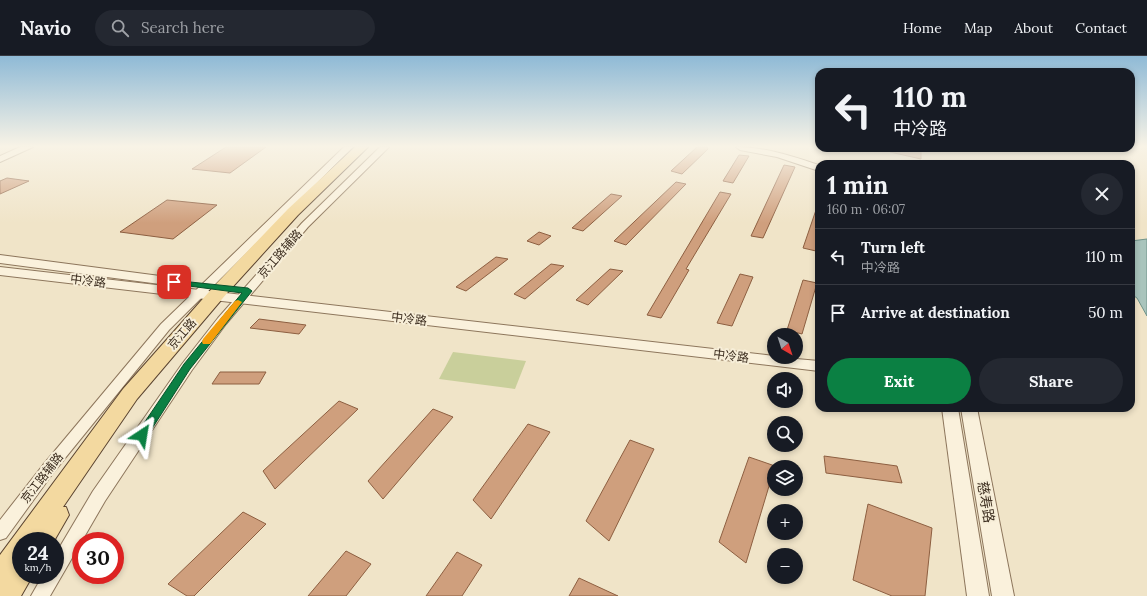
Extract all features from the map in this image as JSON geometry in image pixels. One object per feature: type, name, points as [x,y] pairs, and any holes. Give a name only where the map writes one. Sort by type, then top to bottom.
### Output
[{"type":"main road","name":"京江路","points":[[30,532],[130,394],[223,293],[293,212],[335,172]]},
{"type":"main road","name":"京江路","points":[[46,532],[143,394],[223,293],[346,172]]},
{"type":"main road","points":[[0,577],[12,559]]},
{"type":"main road","points":[[6,596],[14,584]]},
{"type":"street","name":"京江路辅路","points":[[64,556],[99,496],[187,367],[223,293],[323,172]]},
{"type":"street","name":"京江路辅路","points":[[0,533],[48,469],[160,332],[223,293],[305,225],[359,172]]},
{"type":"street","name":"中冷路","points":[[0,259],[223,293],[815,366]]},
{"type":"street","name":"中冷路","points":[[0,271],[767,350]]},
{"type":"street","points":[[803,355],[815,356]]},
{"type":"street","name":"慈寿路","points":[[951,412],[978,596]]},
{"type":"street","name":"慈寿路","points":[[970,412],[1002,596]]},
{"type":"street","points":[[40,596],[47,584]]},
{"type":"green space","points":[[453,352],[526,361],[515,389],[439,379]]},
{"type":"water","points":[[1147,239],[1147,316],[1135,297],[1135,240]]},
{"type":"building","points":[[728,172],[739,172],[733,183],[723,181]]},
{"type":"building","points":[[781,172],[793,172],[763,238],[751,236]]},
{"type":"building","points":[[7,178],[29,181],[0,194],[0,181]]},
{"type":"building","points":[[676,182],[686,184],[626,245],[614,241]]},
{"type":"building","points":[[720,192],[731,194],[686,269],[689,270],[661,318],[647,315]]},
{"type":"building","points":[[611,194],[622,196],[583,231],[572,228]]},
{"type":"building","points":[[167,200],[217,205],[173,239],[120,232]]},
{"type":"building","points":[[815,213],[815,251],[803,248]]},
{"type":"building","points":[[539,232],[551,236],[539,245],[527,241]]},
{"type":"building","points":[[496,257],[508,259],[466,291],[456,287]]},
{"type":"building","points":[[551,264],[564,266],[525,299],[514,294]]},
{"type":"building","points":[[610,269],[623,271],[588,305],[576,300]]},
{"type":"building","points":[[740,274],[753,277],[732,326],[717,323]]},
{"type":"building","points":[[803,280],[815,283],[815,290],[803,331],[803,328],[788,328]]},
{"type":"building","points":[[259,319],[306,325],[299,334],[250,328]]},
{"type":"building","points":[[220,372],[266,372],[259,384],[212,384]]},
{"type":"building","points":[[339,401],[358,409],[275,489],[263,471]]},
{"type":"building","points":[[433,409],[453,417],[383,499],[368,481]]},
{"type":"building","points":[[528,424],[550,432],[491,519],[473,500]]},
{"type":"building","points":[[630,440],[654,449],[609,541],[586,521]]},
{"type":"building","points":[[824,456],[897,466],[902,483],[826,473]]},
{"type":"building","points":[[749,457],[767,463],[767,493],[746,563],[719,542]]},
{"type":"building","points":[[868,504],[932,528],[925,596],[892,596],[853,580]]},
{"type":"building","points":[[243,512],[266,524],[194,596],[187,596],[168,584]]},
{"type":"building","points":[[346,551],[371,564],[346,596],[308,596]]},
{"type":"building","points":[[457,552],[482,565],[462,596],[426,596]]},
{"type":"building","points":[[579,578],[618,596],[569,596]]},
{"type":"slow traffic","points":[[206,342],[238,302]]},
{"type":"route","points":[[142,435],[187,367],[222,321],[248,291],[174,282]]}]
